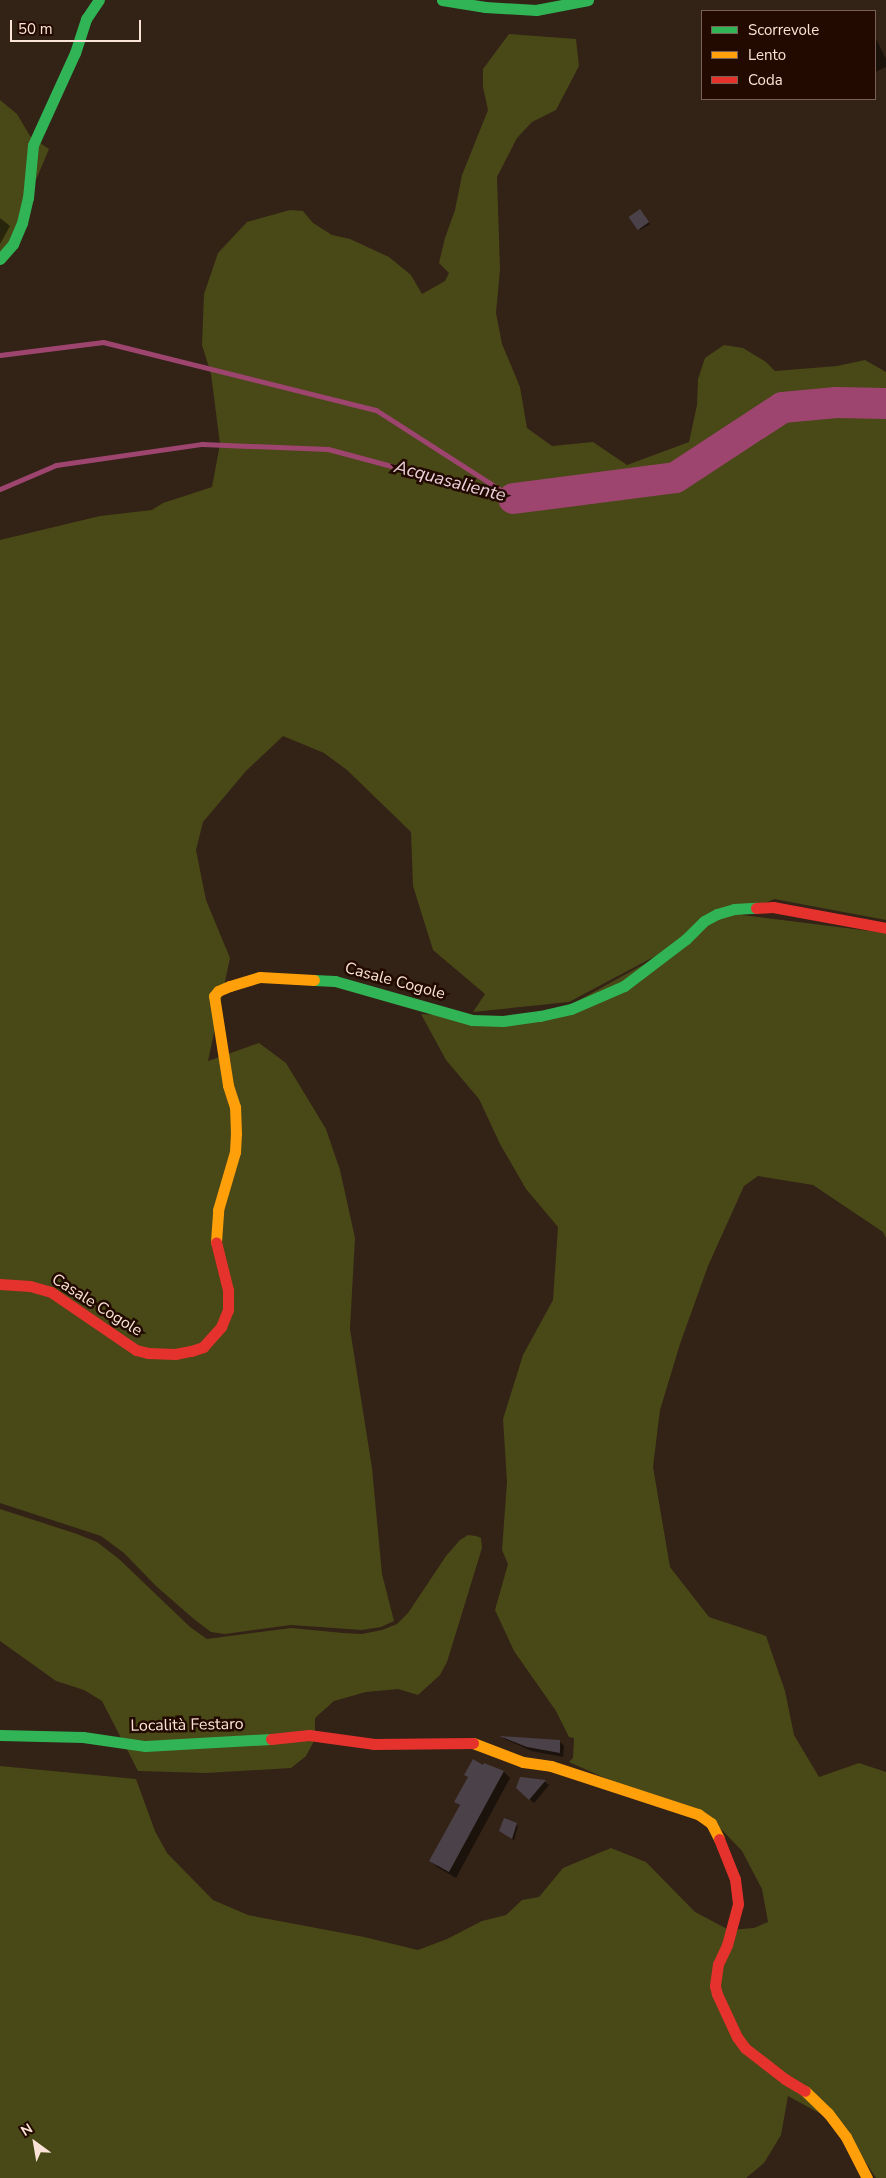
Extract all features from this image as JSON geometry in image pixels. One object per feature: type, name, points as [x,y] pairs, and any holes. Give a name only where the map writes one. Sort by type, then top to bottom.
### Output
[{"type":"street","points":[[0,259],[13,244],[22,223],[28,198],[33,145],[75,53],[86,19],[99,0]]},
{"type":"street","points":[[442,0],[485,7],[536,10],[588,0]]},
{"type":"street","name":"Casale Cogole","points":[[0,1284],[30,1286],[51,1292],[136,1350],[148,1353],[175,1354],[203,1347],[221,1327],[228,1310],[228,1290],[216,1248],[215,1233],[218,1210],[235,1152],[236,1134],[235,1107],[226,1076],[214,996],[218,991],[239,982],[260,977],[335,981],[472,1020],[503,1020],[540,1016],[571,1009],[624,986],[672,950],[704,921],[717,914],[734,909],[773,907],[856,924],[886,928]]},
{"type":"street","name":"Località Festaro","points":[[0,1735],[83,1738],[145,1746],[234,1742],[309,1735],[374,1744],[475,1743],[523,1762],[551,1766],[698,1814],[711,1823],[723,1846],[735,1879],[738,1904],[727,1945],[718,1964],[715,1986],[717,1994],[737,2037],[745,2048],[785,2079],[808,2093],[828,2113],[846,2137],[867,2178]]},
{"type":"shaded area","points":[[509,34],[576,39],[579,66],[556,110],[532,122],[517,138],[497,177],[500,270],[496,313],[502,344],[520,387],[527,428],[552,446],[593,442],[627,465],[689,442],[697,405],[698,379],[705,358],[724,345],[743,348],[766,362],[775,371],[837,366],[865,360],[886,372],[886,920],[774,899],[648,960],[569,1002],[473,1012],[485,994],[433,950],[413,886],[411,832],[347,770],[324,753],[283,736],[246,771],[203,822],[196,850],[206,900],[230,958],[208,1061],[259,1043],[286,1063],[326,1129],[340,1170],[355,1238],[350,1329],[372,1468],[382,1574],[394,1621],[381,1627],[362,1630],[291,1625],[225,1634],[211,1632],[156,1586],[124,1553],[101,1536],[0,1503],[0,540],[100,516],[152,510],[163,503],[212,487],[220,444],[211,374],[202,345],[204,294],[218,253],[247,222],[290,210],[303,211],[313,223],[332,235],[350,239],[389,257],[411,275],[422,294],[445,281],[449,273],[439,263],[445,238],[455,210],[462,175],[488,110],[483,87],[483,69]]},
{"type":"shaded area","points":[[0,100],[17,114],[30,136],[49,149],[0,265]]},
{"type":"shaded area","points":[[735,914],[886,933],[886,1238],[883,1232],[813,1185],[758,1176],[744,1186],[708,1266],[680,1344],[660,1410],[653,1467],[670,1567],[709,1617],[766,1636],[785,1691],[794,1735],[819,1777],[859,1763],[886,1772],[886,2178],[876,2178],[841,2125],[788,2096],[781,2135],[764,2163],[746,2178],[0,2178],[0,1766],[136,1779],[155,1831],[167,1853],[213,1900],[248,1915],[364,1937],[418,1950],[447,1939],[482,1921],[506,1915],[522,1900],[539,1897],[563,1868],[611,1848],[646,1862],[695,1912],[729,1930],[754,1928],[768,1922],[762,1889],[742,1851],[722,1830],[569,1762],[573,1758],[574,1738],[569,1737],[556,1711],[514,1651],[495,1610],[508,1564],[502,1550],[507,1482],[503,1419],[523,1355],[553,1300],[558,1227],[526,1189],[500,1144],[479,1099],[446,1060],[421,1014],[541,1021]]},
{"type":"shaded area","points":[[0,1509],[97,1542],[119,1559],[190,1627],[207,1639],[291,1628],[362,1634],[382,1630],[397,1624],[408,1613],[446,1556],[460,1540],[468,1535],[476,1536],[481,1538],[482,1548],[447,1662],[440,1675],[418,1695],[398,1689],[366,1692],[334,1701],[315,1718],[315,1739],[306,1756],[291,1768],[206,1773],[138,1771],[102,1701],[84,1690],[56,1681],[0,1641]]},
{"type":"building","points":[[640,209],[649,222],[638,230],[629,217]]},
{"type":"building","points":[[499,1736],[560,1740],[560,1753],[527,1747]]},
{"type":"building","points":[[473,1759],[483,1765],[484,1763],[504,1771],[449,1872],[429,1861],[460,1805],[454,1802],[468,1777],[464,1775]]},
{"type":"building","points":[[520,1777],[546,1780],[529,1800],[516,1788]]},
{"type":"building","points":[[504,1818],[517,1823],[512,1839],[499,1831]]},
{"type":"waterway","points":[[0,355],[103,342],[376,410],[513,498]]},
{"type":"waterway","name":"Acquasaliente","points":[[513,498],[675,477],[782,407],[836,402],[886,403]]},
{"type":"waterway","name":"Acquasaliente","points":[[0,489],[56,465],[202,444],[328,449],[507,497]]},
{"type":"traffic: fast","points":[[0,259],[13,244],[22,223],[28,198],[33,145],[75,53],[86,19],[99,0]]},
{"type":"traffic: fast","points":[[442,0],[485,7],[536,10],[588,0]]},
{"type":"traffic: fast","points":[[314,980],[335,981],[472,1020],[503,1021],[540,1016],[571,1009],[624,986],[686,939],[704,921],[717,914],[734,909],[756,908]]},
{"type":"traffic: fast","points":[[0,1735],[83,1737],[145,1746],[271,1739]]},
{"type":"traffic: slow","points":[[216,1242],[218,1210],[235,1152],[236,1134],[235,1107],[228,1085],[214,996],[218,991],[230,986],[260,977],[314,980]]},
{"type":"traffic: slow","points":[[473,1743],[523,1762],[551,1766],[698,1814],[711,1823],[719,1839]]},
{"type":"traffic: slow","points":[[805,2091],[828,2113],[846,2137],[867,2178]]},
{"type":"traffic: jam","points":[[756,908],[773,907],[886,928]]},
{"type":"traffic: jam","points":[[0,1284],[30,1286],[51,1292],[136,1350],[148,1353],[175,1354],[191,1351],[203,1347],[221,1327],[228,1310],[228,1290],[216,1242]]},
{"type":"traffic: jam","points":[[271,1739],[309,1735],[374,1744],[473,1743]]},
{"type":"traffic: jam","points":[[719,1839],[735,1879],[738,1904],[727,1945],[718,1964],[715,1986],[717,1994],[737,2037],[745,2048],[785,2079],[805,2091]]}]
